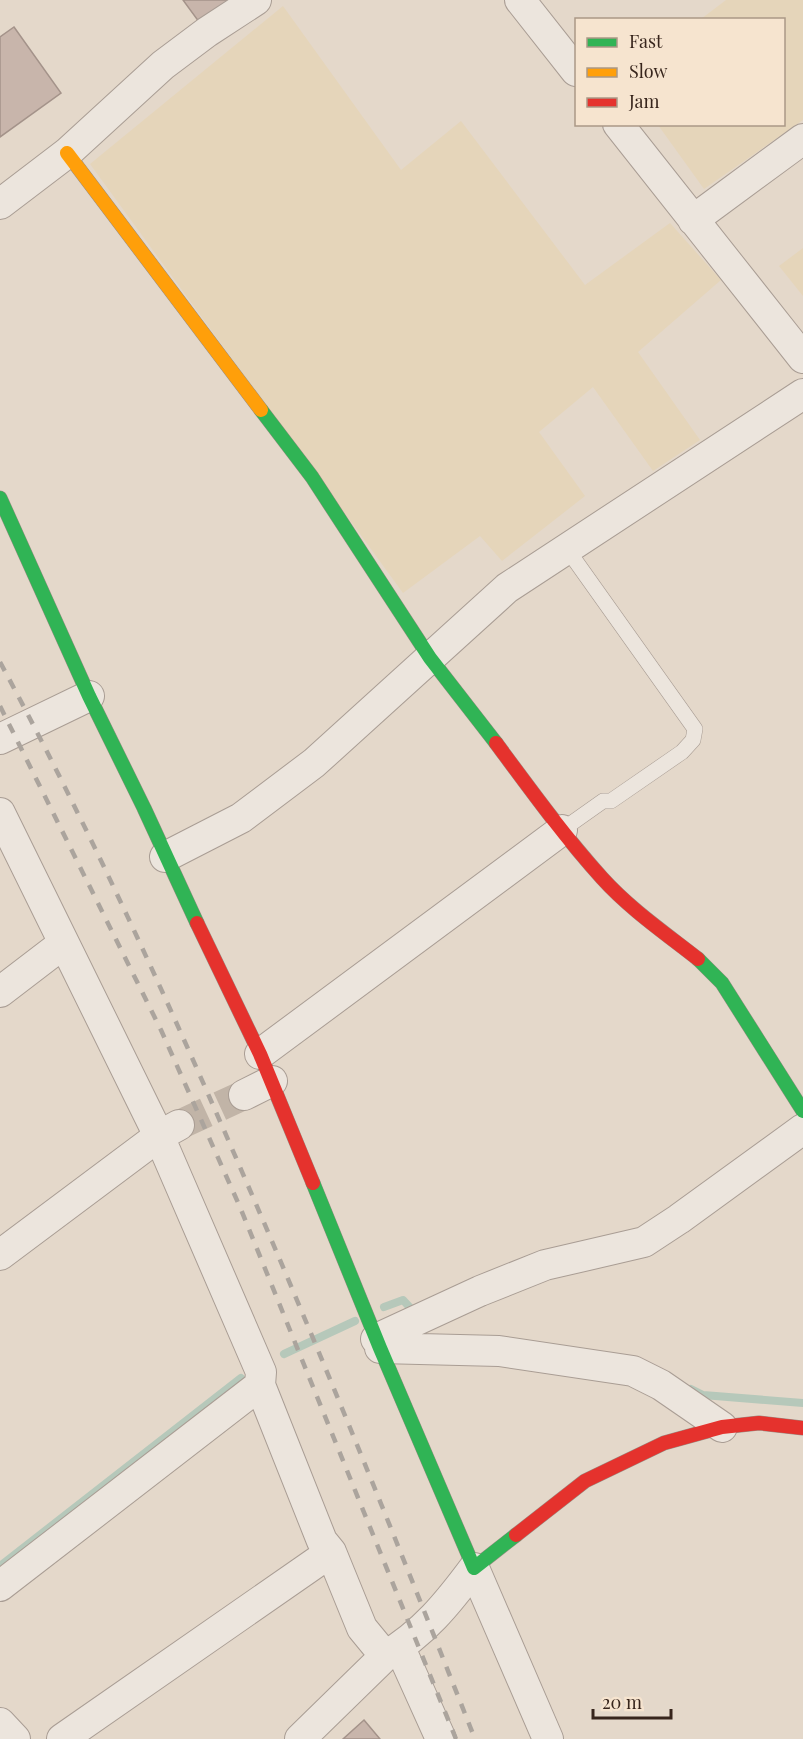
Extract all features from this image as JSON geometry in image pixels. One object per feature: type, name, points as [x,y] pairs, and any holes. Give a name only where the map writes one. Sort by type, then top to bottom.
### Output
[{"type":"street","points":[[0,204],[67,153],[163,65],[207,32],[256,0]]},
{"type":"street","points":[[520,0],[575,70]]},
{"type":"street","points":[[620,126],[803,358]]},
{"type":"street","points":[[693,220],[803,139]]},
{"type":"street","points":[[67,153],[312,477],[430,658],[562,830],[603,879],[641,915],[702,962],[722,983],[803,1111]]},
{"type":"street","points":[[165,857],[241,818],[314,763],[507,588],[803,394]]},
{"type":"street","points":[[0,498],[89,696],[260,1054],[378,1344],[548,1739]]},
{"type":"street","points":[[0,739],[89,696]]},
{"type":"street","points":[[0,813],[64,943],[169,1131],[261,1371],[260,1385],[322,1541],[331,1552],[362,1628],[392,1652],[441,1739]]},
{"type":"street","points":[[260,1054],[562,830]]},
{"type":"street","points":[[0,992],[64,943]]},
{"type":"street","points":[[244,1095],[272,1082]]},
{"type":"street","points":[[378,1344],[480,1291],[545,1265],[644,1242],[803,1129]]},
{"type":"street","points":[[0,1256],[169,1131]]},
{"type":"street","points":[[378,1344],[499,1351],[633,1371],[668,1389],[722,1427]]},
{"type":"street","points":[[0,1586],[260,1385]]},
{"type":"street","points":[[300,1739],[392,1652],[444,1608],[474,1568],[585,1480],[664,1443],[722,1427],[759,1424],[803,1428]]},
{"type":"street","points":[[62,1739],[331,1552]]},
{"type":"street","points":[[0,1724],[15,1739]]},
{"type":"lane","points":[[562,830],[603,801],[611,801],[682,753],[693,740],[695,729],[567,549]]},
{"type":"shaded area","points":[[726,0],[803,0],[803,120],[704,189],[659,126],[785,126],[785,18],[702,18]]},
{"type":"shaded area","points":[[283,6],[401,170],[461,121],[585,285],[670,223],[721,280],[638,352],[700,440],[653,471],[593,387],[539,432],[585,496],[502,561],[480,536],[403,593],[90,164]]},
{"type":"shaded area","points":[[803,248],[803,296],[779,266]]},
{"type":"building","points":[[183,0],[237,0],[202,26]]},
{"type":"building","points":[[14,27],[61,93],[0,137],[0,37]]},
{"type":"building","points":[[364,1720],[380,1739],[343,1739]]},
{"type":"waterway","points":[[384,1307],[403,1300],[415,1313]]},
{"type":"waterway","points":[[284,1354],[355,1321]]},
{"type":"waterway","points":[[0,1566],[241,1378]]},
{"type":"waterway","points":[[691,1389],[703,1395],[803,1403]]},
{"type":"tunnel","points":[[179,1125],[244,1095]]},
{"type":"railway","points":[[0,662],[98,854],[217,1115],[334,1389],[475,1739]]},
{"type":"railway","points":[[0,706],[161,1030],[240,1207],[456,1739]]},
{"type":"traffic: fast","points":[[261,410],[312,477],[430,658],[496,743]]},
{"type":"traffic: fast","points":[[0,498],[89,696],[197,923]]},
{"type":"traffic: fast","points":[[698,959],[722,983],[803,1111]]},
{"type":"traffic: fast","points":[[313,1183],[380,1348],[474,1568],[516,1535]]},
{"type":"traffic: slow","points":[[67,153],[261,410]]},
{"type":"traffic: jam","points":[[496,743],[534,795],[602,878],[636,910],[698,959]]},
{"type":"traffic: jam","points":[[197,923],[260,1054],[313,1183]]},
{"type":"traffic: jam","points":[[516,1535],[585,1481],[664,1443],[722,1427],[759,1423],[803,1428]]}]
